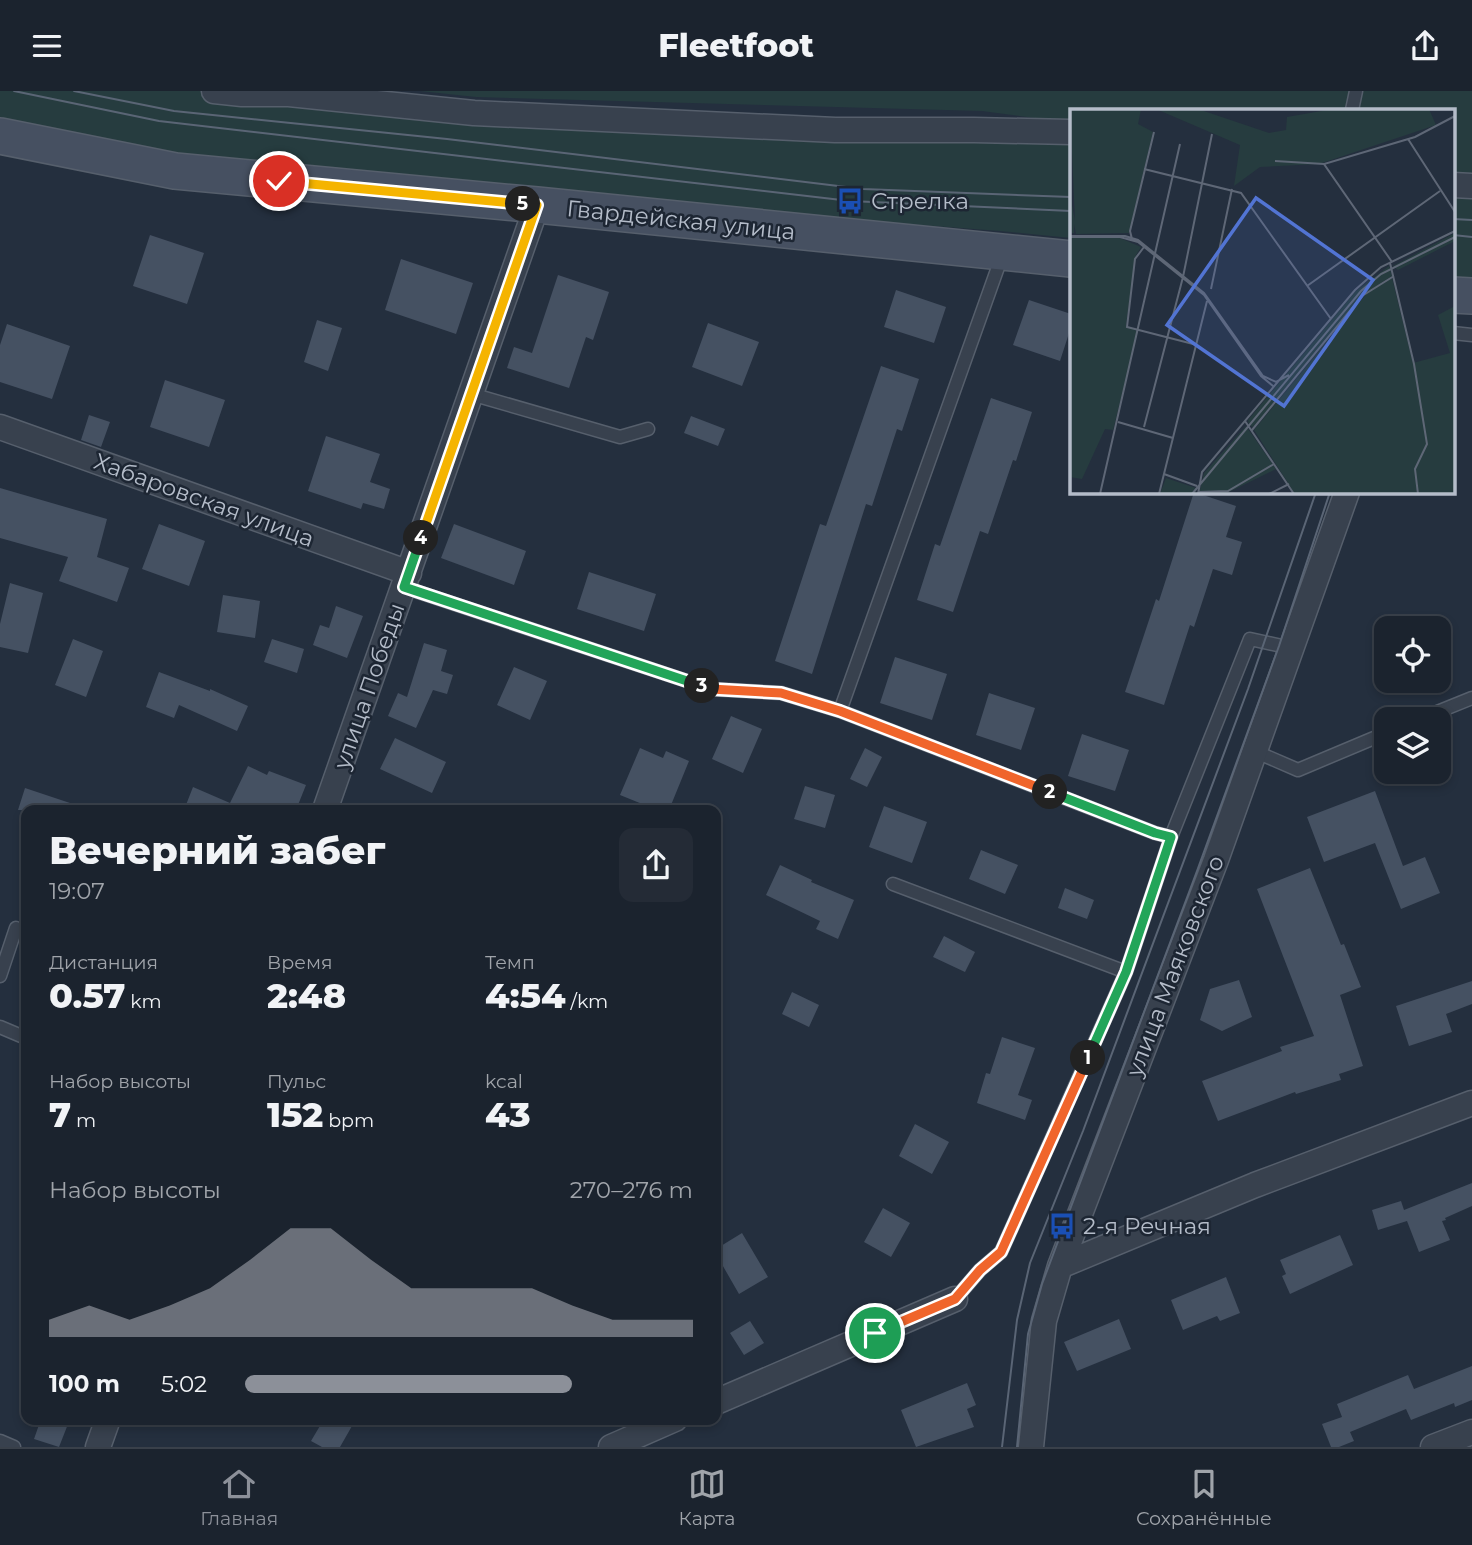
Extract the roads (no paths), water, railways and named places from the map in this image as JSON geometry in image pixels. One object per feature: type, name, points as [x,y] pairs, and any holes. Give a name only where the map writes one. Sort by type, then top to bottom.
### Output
[{"type":"main road","name":"Гвардейская улица","points":[[0,136],[176,171],[1070,259]]},
{"type":"main road","points":[[1454,295],[1472,296]]},
{"type":"street","points":[[214,91],[289,94],[474,113],[835,130],[1070,132]]},
{"type":"street","points":[[1454,185],[1472,185]]},
{"type":"street","name":"улица Победы","points":[[327,805],[537,205]]},
{"type":"street","name":"Хабаровская улица","points":[[0,427],[406,580]]},
{"type":"street","name":"улица Маяковского","points":[[1031,1447],[1044,1321],[1060,1266],[1216,860],[1347,493]]},
{"type":"street","points":[[1060,1266],[1255,1185],[1471,1105]]},
{"type":"street","points":[[721,1400],[955,1299]]},
{"type":"street","points":[[98,1447],[106,1425]]},
{"type":"street","points":[[611,1447],[662,1425]]},
{"type":"street","points":[[1433,1447],[1472,1432]]},
{"type":"lane","points":[[1352,109],[1356,91]]},
{"type":"lane","points":[[840,711],[1003,253]]},
{"type":"lane","points":[[1454,333],[1472,335]]},
{"type":"lane","points":[[471,394],[620,437],[648,429]]},
{"type":"lane","points":[[406,580],[711,689],[781,693],[840,711],[1171,837]]},
{"type":"lane","points":[[955,1299],[980,1270],[1001,1252],[1126,972],[1171,837],[1250,639],[1291,648]]},
{"type":"lane","points":[[1450,707],[1472,698]]},
{"type":"lane","points":[[1254,751],[1298,770],[1374,738]]},
{"type":"lane","points":[[893,884],[1126,972]]},
{"type":"lane","points":[[0,976],[16,928]]},
{"type":"lane","points":[[0,1027],[21,1036]]},
{"type":"lane","points":[[0,1441],[14,1447]]},
{"type":"tram line","points":[[14,91],[159,121],[850,201],[1070,211]]},
{"type":"tram line","points":[[74,91],[174,111],[447,139],[863,189],[1070,197]]},
{"type":"tram line","points":[[1454,219],[1472,220]]},
{"type":"tram line","points":[[1454,235],[1472,237]]},
{"type":"tram line","points":[[1002,1447],[1017,1320],[1030,1263],[1083,1131],[1248,689],[1316,493]]},
{"type":"tram line","points":[[1017,1447],[1028,1334],[1042,1284],[1279,646],[1330,493]]},
{"type":"place","name":"Стрелка","points":[[850,201]]},
{"type":"place","name":"2-я Речная","points":[[1062,1226]]}]
